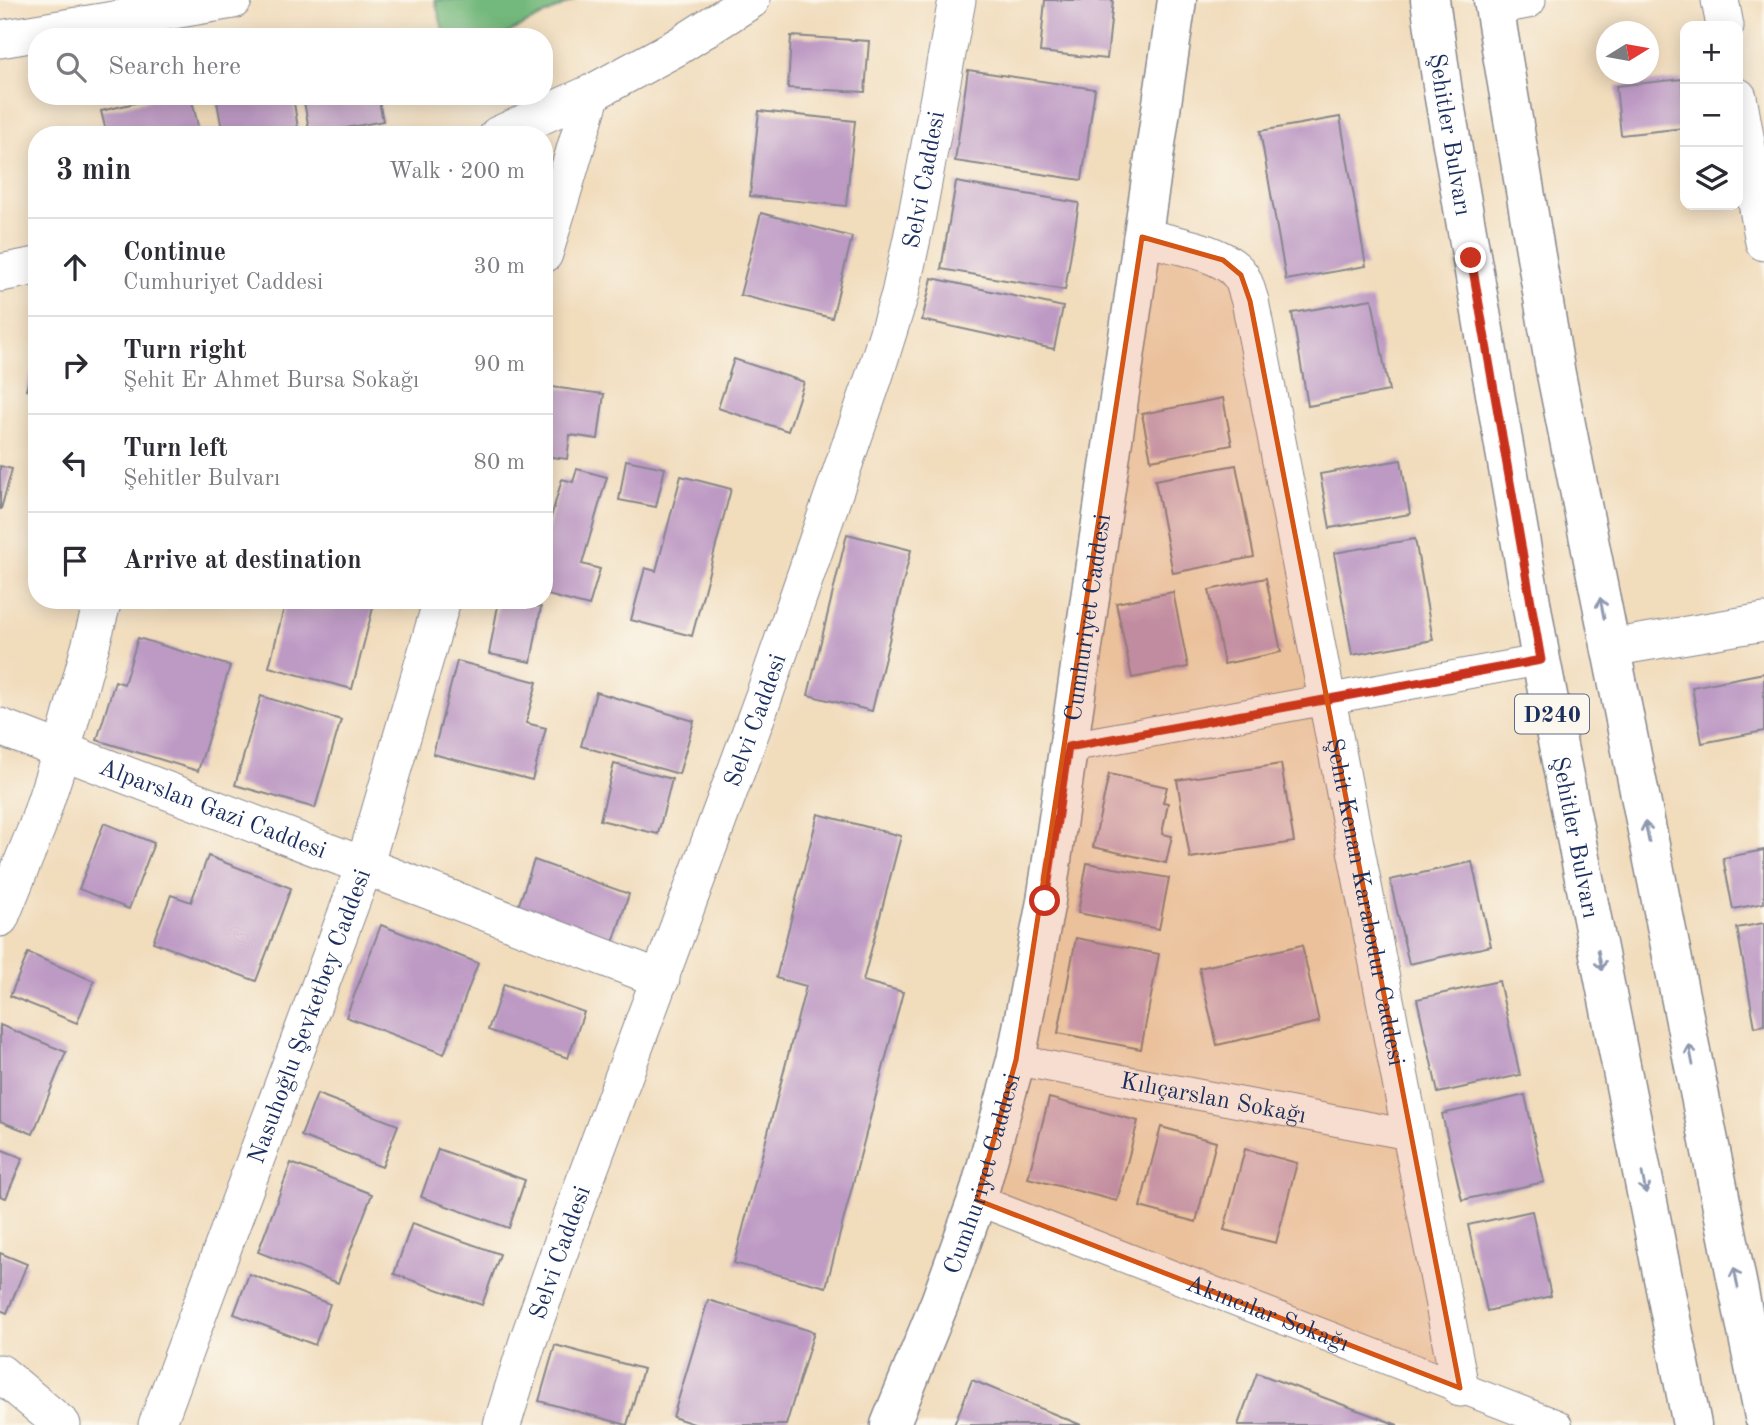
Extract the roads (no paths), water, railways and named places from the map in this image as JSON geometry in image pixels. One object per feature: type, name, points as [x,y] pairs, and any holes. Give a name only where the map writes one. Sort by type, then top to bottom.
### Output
[{"type":"main road","name":"Cumhuriyet Caddesi","points":[[890,1425],[940,1302],[977,1200],[1016,1060],[1045,901],[1177,0]]},
{"type":"main road","name":"Şehitler Bulvarı","points":[[1430,0],[1443,92],[1541,660],[1692,1425]]},
{"type":"main road","name":"D240","points":[[1504,2],[1555,369],[1763,1404]]},
{"type":"street","points":[[66,28],[233,0]]},
{"type":"street","points":[[518,126],[592,93],[677,47],[751,0]]},
{"type":"street","name":"Selvi Caddesi","points":[[502,1425],[568,1228],[774,667],[870,389],[900,294],[937,115],[957,0]]},
{"type":"street","points":[[1720,0],[1724,21]]},
{"type":"street","points":[[0,39],[28,34]]},
{"type":"street","points":[[553,224],[592,93]]},
{"type":"street","points":[[1743,125],[1764,242]]},
{"type":"street","name":"Şehit Kenan Karabodur Caddesi","points":[[1142,237],[1203,252],[1223,260],[1241,275],[1250,301],[1460,1388]]},
{"type":"street","points":[[0,273],[28,268]]},
{"type":"street","points":[[0,918],[37,827],[62,750],[101,609]]},
{"type":"street","name":"Nasuhoğlu Şevketbey Caddesi","points":[[157,1425],[364,867],[439,609]]},
{"type":"street","points":[[1610,648],[1764,622]]},
{"type":"street","points":[[1068,747],[1541,660]]},
{"type":"street","name":"Alparslan Gazi Caddesi","points":[[0,727],[661,979]]},
{"type":"street","name":"Kılıçarslan Sokağı","points":[[1016,1060],[1411,1135]]},
{"type":"street","name":"Akıncılar Sokağı","points":[[977,1200],[1557,1425]]},
{"type":"street","points":[[0,1373],[62,1425]]}]
